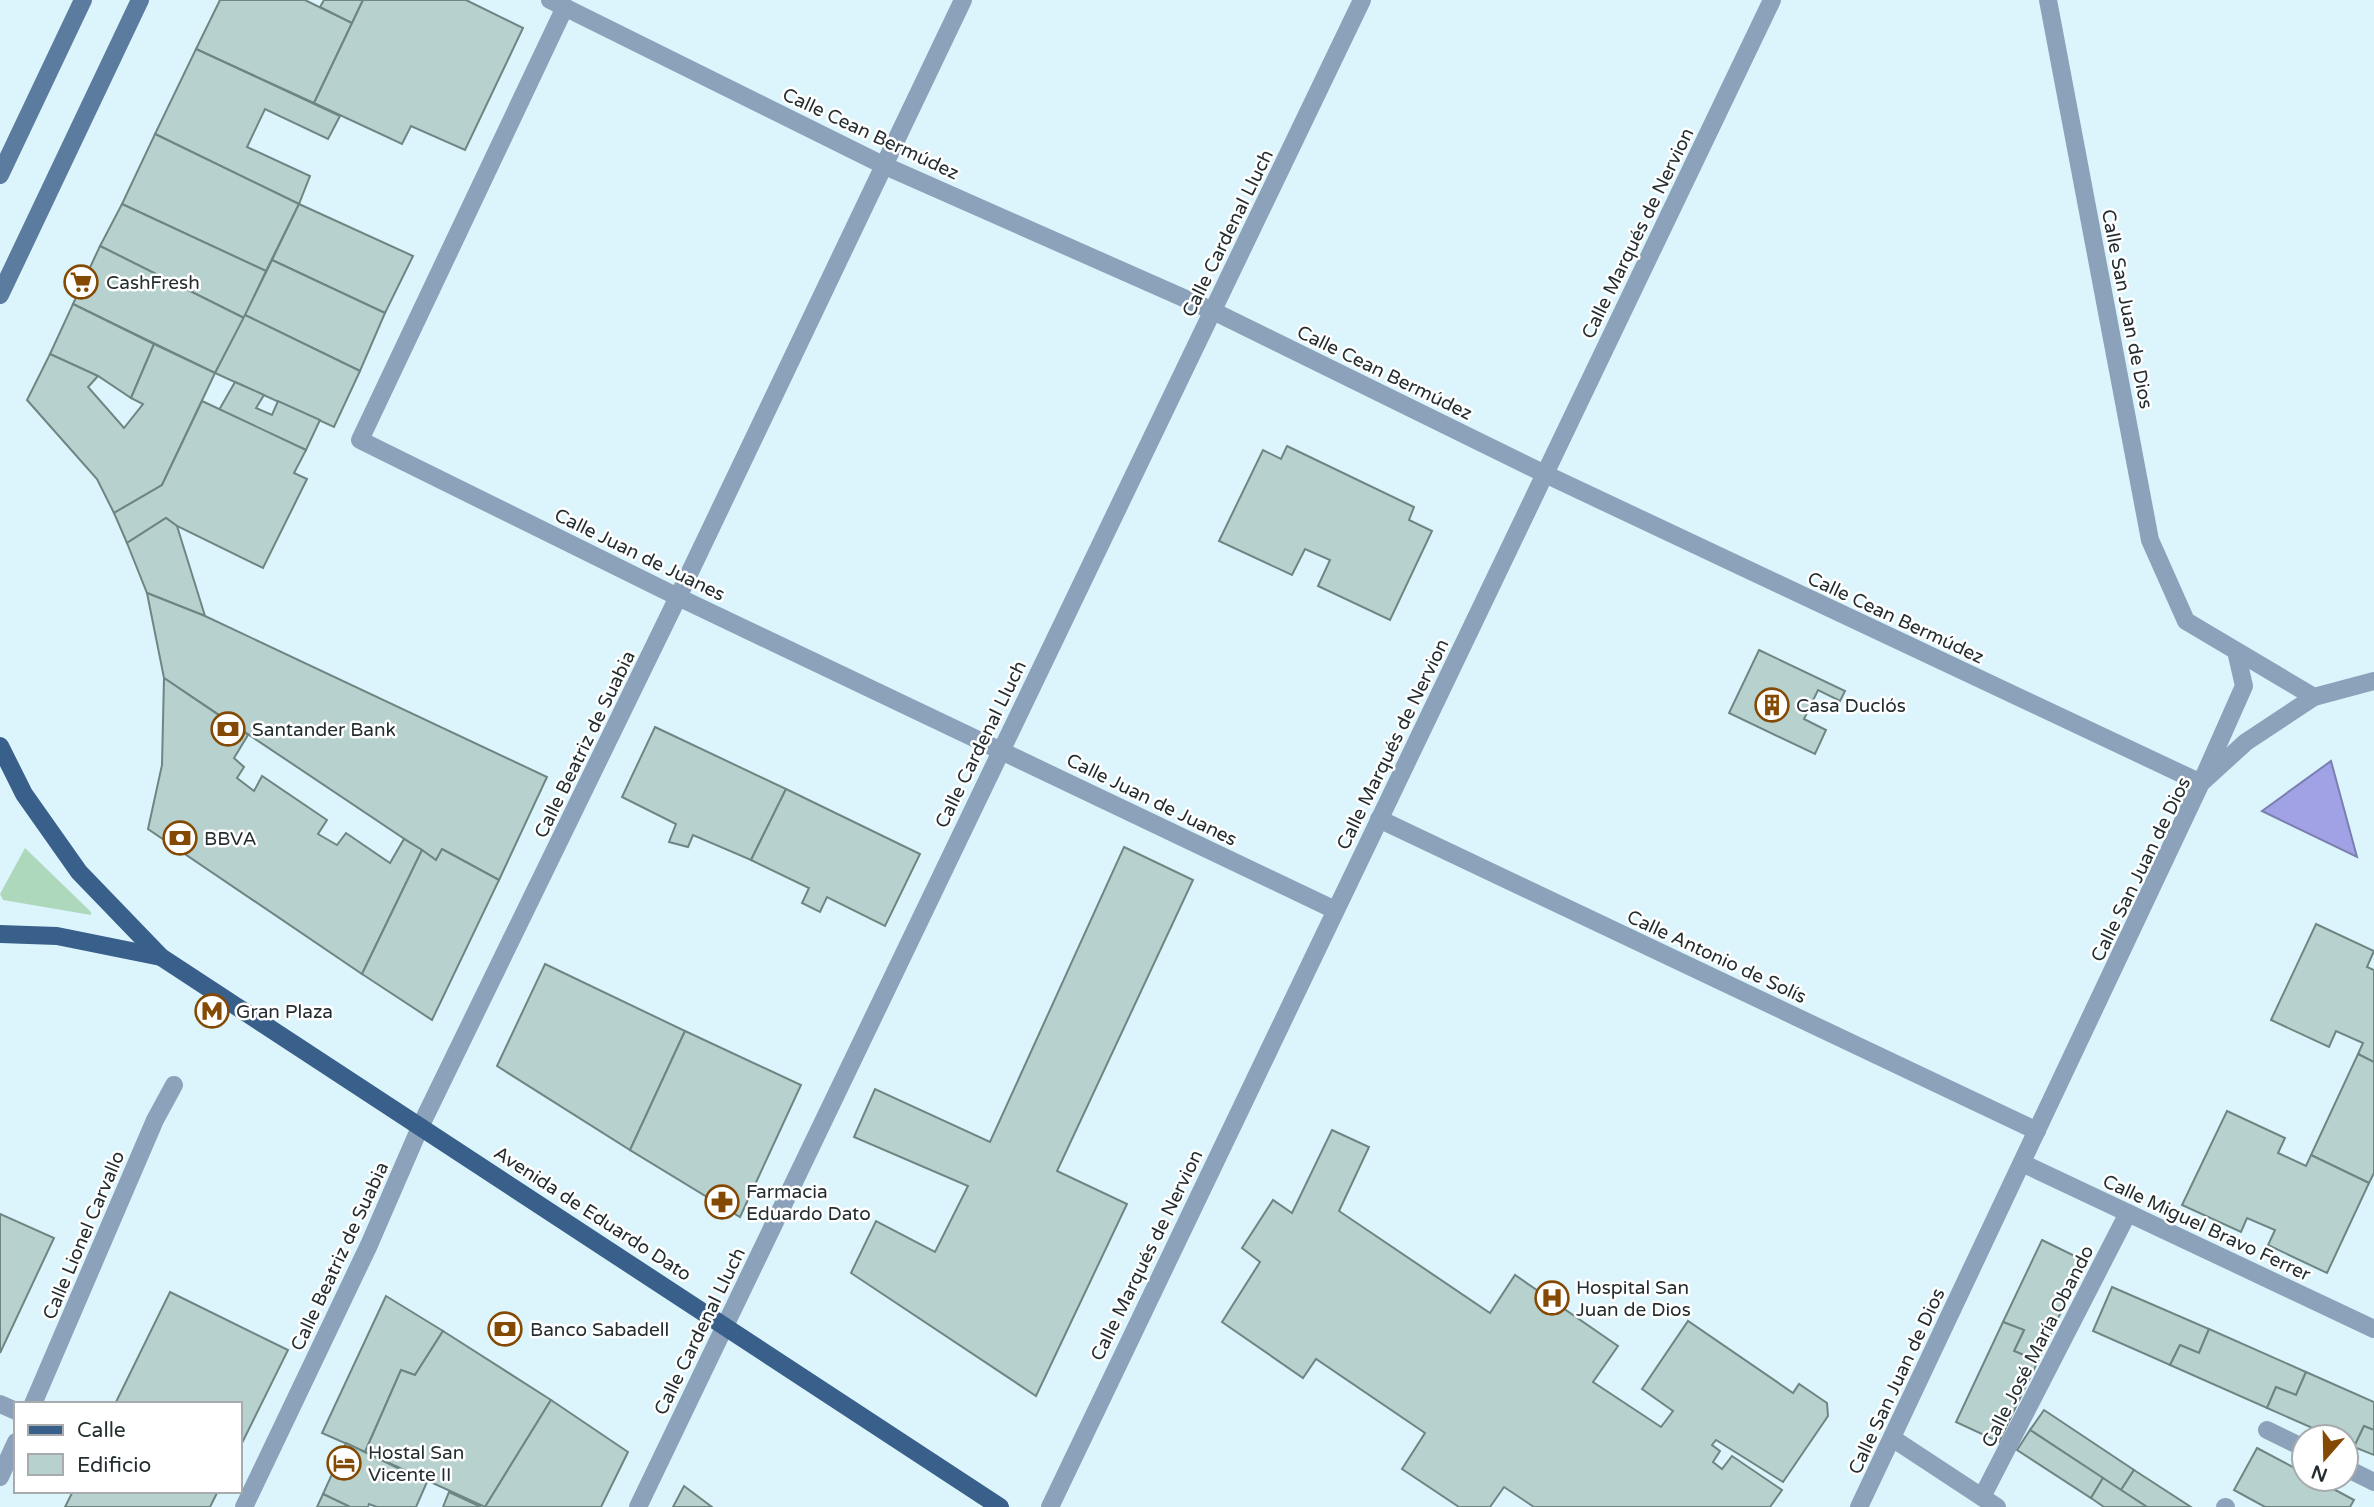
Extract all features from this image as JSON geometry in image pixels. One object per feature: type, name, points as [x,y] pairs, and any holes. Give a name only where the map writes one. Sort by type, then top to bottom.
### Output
[{"type":"main road","points":[[0,175],[83,0]]},
{"type":"main road","points":[[0,295],[140,0]]},
{"type":"main road","points":[[0,746],[23,794],[79,872],[161,957]]},
{"type":"main road","points":[[0,934],[57,936],[161,957]]},
{"type":"main road","name":"Avenida de Eduardo Dato","points":[[161,957],[1000,1507]]},
{"type":"street","name":"Calle Beatriz de Suabia","points":[[244,1507],[369,1245],[421,1125],[678,597],[963,0]]},
{"type":"street","name":"Calle Cardenal Lluch","points":[[638,1507],[1362,0]]},
{"type":"street","name":"Calle Marqués de Nervion","points":[[1049,1507],[1772,0]]},
{"type":"street","name":"Calle San Juan de Dios","points":[[1859,1507],[2201,783],[2246,742],[2314,697],[2186,621],[2150,540],[2048,0]]},
{"type":"street","name":"Calle Cean Bermúdez","points":[[558,4],[883,164],[1213,311],[1545,474],[2201,783]]},
{"type":"street","name":"Calle Juan de Juanes","points":[[558,4],[360,440],[678,597],[1335,910]]},
{"type":"street","points":[[2201,783],[2244,686],[2236,651]]},
{"type":"street","points":[[2314,697],[2374,681]]},
{"type":"street","name":"Calle Antonio de Solís","points":[[1379,819],[2037,1131]]},
{"type":"street","name":"Calle Lionel Carvallo","points":[[34,1402],[155,1120],[174,1085]]},
{"type":"street","name":"Calle Miguel Bravo Ferrer","points":[[2022,1163],[2374,1329]]},
{"type":"street","name":"Calle José María Obando","points":[[1989,1502],[2129,1213]]},
{"type":"street","points":[[2267,1430],[2290,1441]]},
{"type":"street","points":[[1892,1438],[1989,1502]]},
{"type":"street","points":[[0,1477],[14,1446]]},
{"type":"green space","points":[[25,848],[91,912],[91,915],[3,900],[0,894]]},
{"type":"water","points":[[2331,761],[2357,857],[2262,811]]},
{"type":"building","points":[[220,0],[305,0],[352,23],[314,103],[196,49]]},
{"type":"building","points":[[324,0],[363,0],[352,23],[320,7]]},
{"type":"building","points":[[363,0],[466,0],[523,28],[465,150],[411,126],[402,144],[314,103]]},
{"type":"building","points":[[196,49],[340,116],[328,139],[265,109],[247,147],[310,176],[299,204],[155,134]]},
{"type":"building","points":[[155,134],[299,204],[266,271],[122,204]]},
{"type":"building","points":[[122,204],[266,271],[244,318],[100,246]]},
{"type":"building","points":[[299,204],[413,256],[385,313],[272,260]]},
{"type":"building","points":[[100,246],[244,318],[215,373],[73,304]]},
{"type":"building","points":[[272,260],[385,313],[360,371],[245,315]]},
{"type":"building","points":[[73,304],[154,344],[131,398],[98,376],[50,354]]},
{"type":"building","points":[[245,315],[360,371],[334,427],[215,373]]},
{"type":"building","points":[[154,344],[215,373],[162,485],[114,513],[97,479],[27,400],[50,354],[98,376],[88,387],[124,428],[143,404],[131,398]]},
{"type":"building","points":[[235,382],[264,395],[256,408],[272,415],[278,401],[320,420],[306,450],[219,410]]},
{"type":"building","points":[[202,401],[306,450],[294,473],[307,479],[263,568],[166,518],[127,543],[114,513],[162,485]]},
{"type":"building","points":[[1287,446],[1414,507],[1409,520],[1432,531],[1390,620],[1318,586],[1330,560],[1305,549],[1292,575],[1219,541],[1263,450],[1281,459]]},
{"type":"building","points":[[166,518],[177,526],[205,616],[147,593],[127,543]]},
{"type":"building","points":[[147,593],[205,616],[547,777],[499,880],[442,849],[436,860],[164,678]]},
{"type":"building","name":"Casa Duclós","points":[[1759,650],[1845,691],[1840,701],[1818,690],[1804,719],[1826,730],[1815,754],[1729,713]]},
{"type":"building","points":[[164,678],[248,735],[234,758],[244,767],[237,778],[254,791],[262,776],[327,820],[318,834],[337,845],[346,833],[390,863],[404,839],[422,850],[362,974],[148,829],[162,765]]},
{"type":"building","points":[[655,727],[786,789],[751,860],[693,835],[688,847],[669,842],[676,824],[622,797]]},
{"type":"building","points":[[786,789],[920,854],[885,926],[827,897],[820,912],[802,903],[809,888],[751,860]]},
{"type":"building","points":[[1124,847],[1193,880],[1057,1171],[1127,1204],[1036,1396],[851,1273],[876,1221],[935,1252],[968,1186],[854,1137],[875,1089],[990,1142]]},
{"type":"building","points":[[442,849],[499,880],[432,1020],[362,974],[422,850],[436,860]]},
{"type":"building","points":[[2316,924],[2374,951],[2367,967],[2374,970],[2374,1062],[2358,1054],[2363,1043],[2336,1031],[2329,1047],[2271,1020]]},
{"type":"building","points":[[545,964],[685,1031],[630,1150],[497,1066]]},
{"type":"building","points":[[685,1031],[801,1085],[740,1217],[630,1150]]},
{"type":"building","points":[[2358,1054],[2374,1062],[2374,1173],[2369,1183],[2311,1155]]},
{"type":"building","points":[[2227,1111],[2285,1138],[2278,1153],[2306,1166],[2311,1155],[2369,1183],[2327,1273],[2268,1245],[2275,1230],[2247,1218],[2241,1232],[2182,1205]]},
{"type":"building","points":[[1332,1130],[1369,1147],[1339,1211],[1490,1313],[1515,1275],[1618,1346],[1593,1382],[1661,1427],[1673,1411],[1642,1389],[1688,1321],[1793,1393],[1799,1384],[1827,1403],[1828,1416],[1783,1482],[1716,1440],[1712,1445],[1720,1451],[1713,1462],[1722,1469],[1732,1456],[1782,1490],[1770,1507],[1534,1507],[1504,1487],[1490,1507],[1459,1507],[1402,1469],[1425,1433],[1316,1359],[1303,1378],[1222,1322],[1260,1262],[1242,1248],[1273,1200],[1292,1213]]},
{"type":"building","points":[[0,1214],[54,1238],[0,1353]]},
{"type":"building","points":[[2042,1240],[2085,1261],[2038,1361],[2014,1351],[2024,1330],[2003,1322]]},
{"type":"building","points":[[2112,1287],[2209,1329],[2199,1353],[2180,1345],[2170,1365],[2093,1331]]},
{"type":"building","points":[[170,1292],[288,1350],[242,1443],[242,1402],[116,1402]]},
{"type":"building","points":[[386,1296],[443,1331],[415,1375],[401,1370],[365,1452],[322,1433]]},
{"type":"building","points":[[2003,1322],[2024,1330],[2014,1351],[2038,1361],[1999,1442],[1956,1422]]},
{"type":"building","points":[[2209,1329],[2306,1372],[2296,1395],[2276,1387],[2267,1408],[2170,1365],[2180,1345],[2199,1353]]},
{"type":"building","points":[[443,1331],[551,1400],[485,1507],[365,1452],[401,1370],[415,1375]]},
{"type":"building","points":[[2306,1372],[2374,1402],[2374,1430],[2364,1426],[2360,1434],[2360,1423],[2301,1423],[2267,1408],[2276,1387],[2296,1395]]},
{"type":"building","points":[[551,1400],[628,1452],[601,1507],[485,1507]]},
{"type":"building","points":[[2044,1410],[2134,1470],[2121,1490],[2030,1430]]},
{"type":"building","points":[[2364,1426],[2374,1430],[2374,1455],[2360,1449],[2360,1434]]},
{"type":"building","points":[[2030,1430],[2103,1478],[2091,1498],[2017,1450]]},
{"type":"building","points":[[346,1443],[427,1482],[416,1507],[377,1507],[369,1504],[368,1507],[350,1507],[323,1494]]},
{"type":"building","points":[[2257,1448],[2290,1466],[2290,1493],[2341,1493],[2354,1500],[2350,1507],[2265,1507],[2234,1490]]},
{"type":"building","points":[[2134,1470],[2191,1507],[2147,1507],[2121,1490]]},
{"type":"building","points":[[2103,1478],[2147,1507],[2104,1507],[2091,1498]]},
{"type":"building","points":[[684,1486],[712,1507],[673,1507]]},
{"type":"building","points":[[449,1492],[481,1507],[443,1507]]},
{"type":"building","points":[[72,1493],[217,1493],[210,1507],[65,1507]]},
{"type":"building","points":[[323,1494],[350,1507],[317,1507]]},
{"type":"place","name":"CashFresh","points":[[81,282]]},
{"type":"place","name":"Casa Duclós","points":[[1772,705]]},
{"type":"place","name":"Santander Bank","points":[[228,729]]},
{"type":"place","name":"BBVA","points":[[180,838]]},
{"type":"place","name":"Gran Plaza","points":[[212,1011]]},
{"type":"place","name":"Farmacia Eduardo Dato","points":[[722,1202]]},
{"type":"place","name":"Hospital San Juan de Dios","points":[[1552,1298]]},
{"type":"place","name":"Banco Sabadell","points":[[505,1329]]},
{"type":"place","name":"Hostal San Vicente II","points":[[344,1463]]}]
